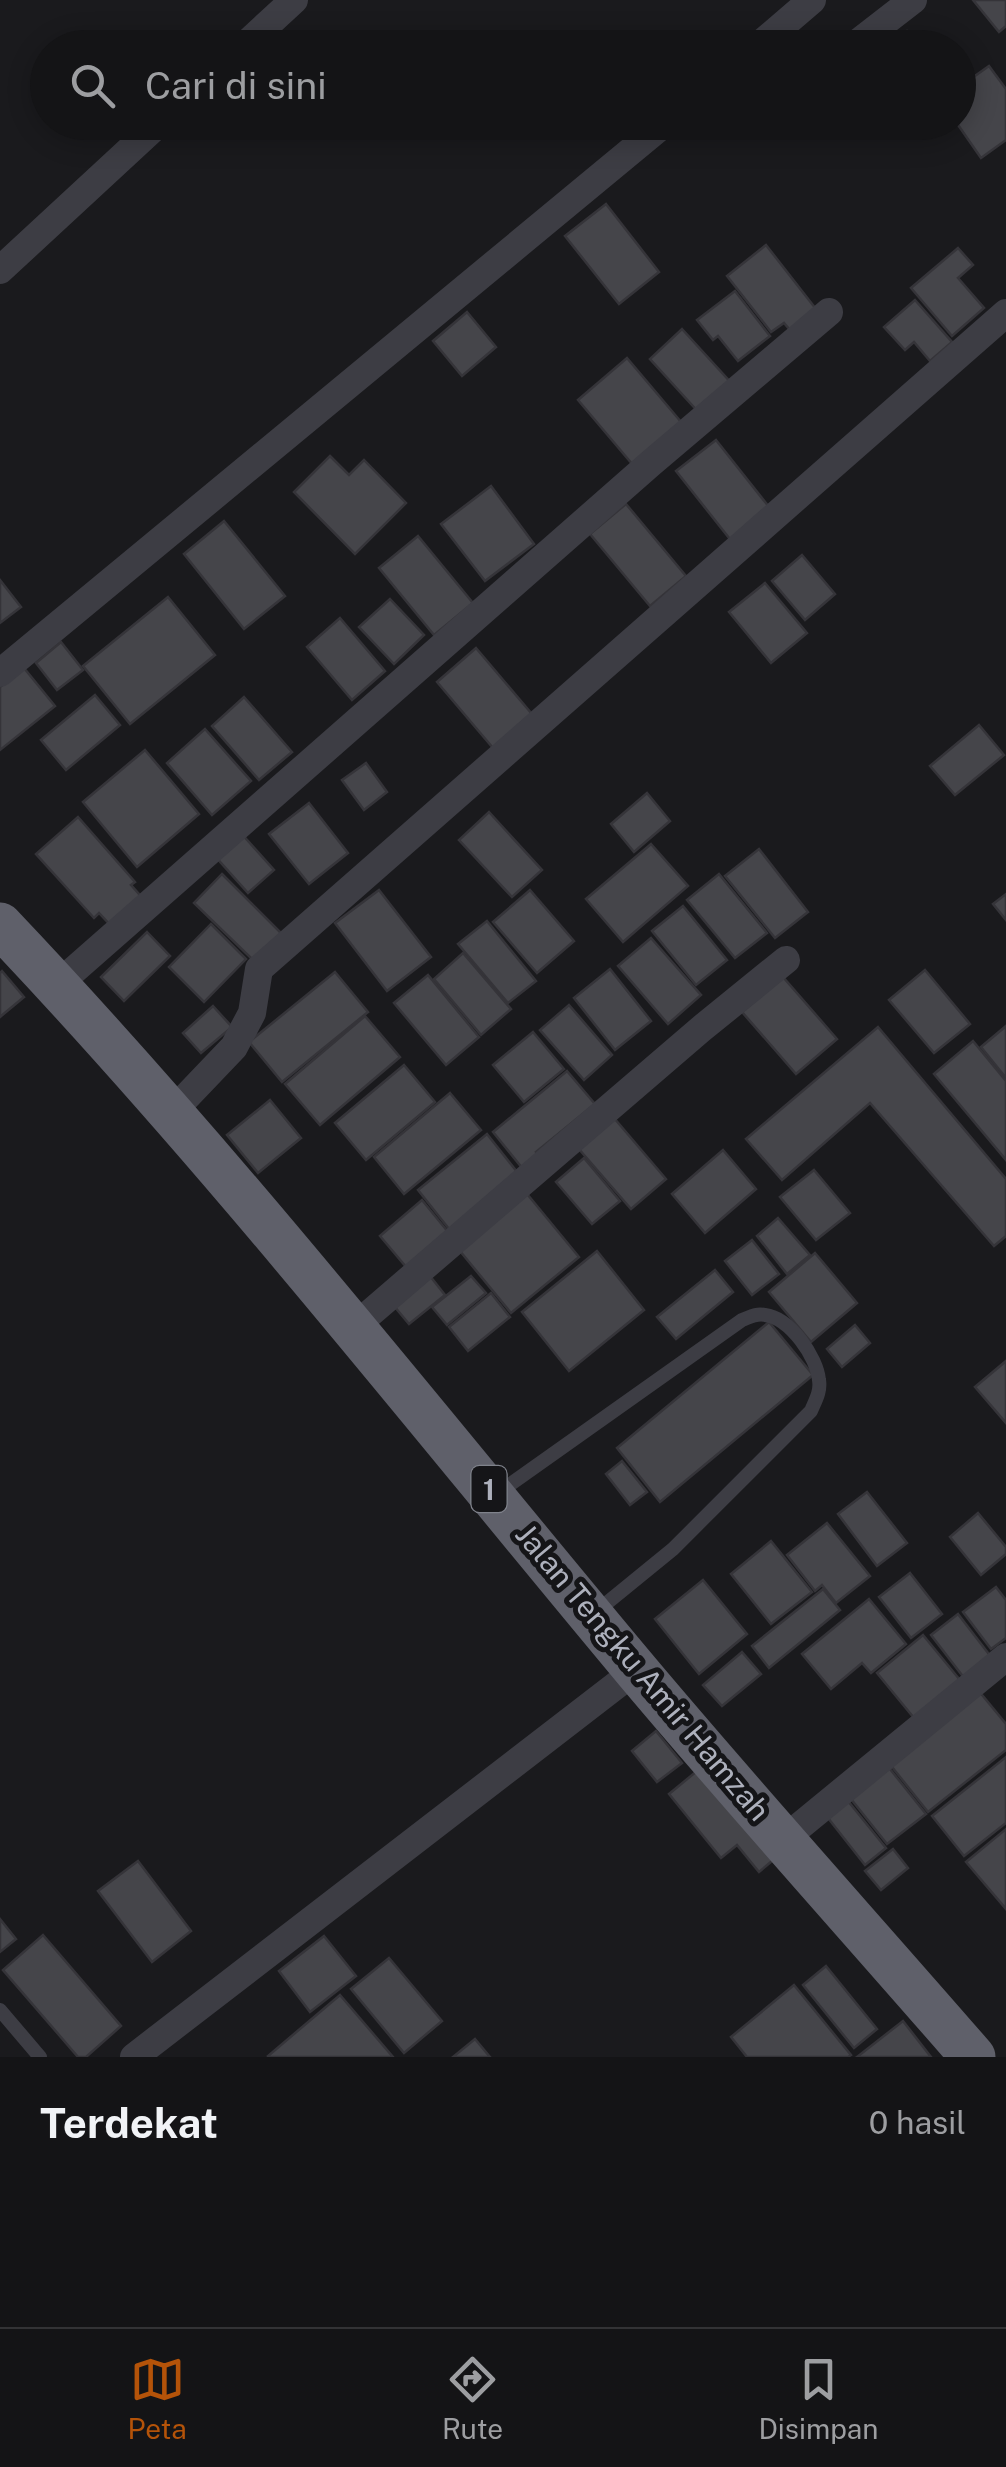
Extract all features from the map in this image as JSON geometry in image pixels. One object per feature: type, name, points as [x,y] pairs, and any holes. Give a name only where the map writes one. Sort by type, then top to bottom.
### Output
[{"type":"highway","name":"Jalan Tengku Amir Hamzah","points":[[0,925],[171,1113],[354,1327],[636,1670],[973,2057]]},
{"type":"street","points":[[262,30],[294,0]]},
{"type":"street","points":[[777,30],[812,0]]},
{"type":"street","points":[[874,30],[913,0]]},
{"type":"street","points":[[0,270],[141,140]]},
{"type":"street","points":[[0,673],[644,140]]},
{"type":"street","points":[[57,985],[651,463],[829,312]]},
{"type":"street","points":[[171,1113],[234,1048],[252,1013],[259,969],[1006,313]]},
{"type":"street","points":[[354,1327],[701,1028],[786,960]]},
{"type":"street","points":[[784,1839],[1006,1656]]},
{"type":"street","points":[[134,2057],[636,1670]]},
{"type":"lane","points":[[495,1496],[742,1320],[756,1314],[770,1315],[795,1335],[814,1360],[819,1378],[811,1411],[673,1548],[592,1614]]},
{"type":"lane","points":[[0,2010],[40,2057]]},
{"type":"building","points":[[973,0],[1006,0],[1006,26],[999,32]]},
{"type":"building","points":[[989,66],[1006,89],[1006,140],[981,158],[968,140],[976,140],[976,75]]},
{"type":"building","points":[[606,204],[659,272],[619,304],[565,236]]},
{"type":"building","points":[[766,245],[816,309],[790,330],[784,323],[771,332],[727,276]]},
{"type":"building","points":[[958,248],[973,265],[958,278],[984,308],[952,336],[911,288]]},
{"type":"building","points":[[735,291],[770,336],[738,361],[718,336],[713,340],[697,320]]},
{"type":"building","points":[[915,300],[952,342],[930,361],[914,342],[905,350],[884,327]]},
{"type":"building","points":[[467,312],[496,347],[462,376],[433,341]]},
{"type":"building","points":[[682,329],[734,386],[702,416],[650,359]]},
{"type":"building","points":[[627,358],[682,423],[633,465],[578,400]]},
{"type":"building","points":[[716,440],[773,512],[733,543],[676,471]]},
{"type":"building","points":[[330,456],[349,475],[364,460],[406,503],[355,554],[294,492]]},
{"type":"building","points":[[491,486],[534,544],[485,581],[441,524]]},
{"type":"building","points":[[626,504],[686,576],[650,606],[590,534]]},
{"type":"building","points":[[224,521],[285,596],[244,629],[184,554]]},
{"type":"building","points":[[418,536],[473,603],[434,635],[379,568]]},
{"type":"building","points":[[802,555],[835,594],[805,620],[772,581]]},
{"type":"building","points":[[0,580],[21,607],[0,623]]},
{"type":"building","points":[[765,583],[807,633],[771,663],[729,612]]},
{"type":"building","points":[[168,597],[215,655],[130,724],[83,666]]},
{"type":"building","points":[[390,599],[424,635],[394,664],[359,627]]},
{"type":"building","points":[[340,618],[385,671],[352,700],[307,647]]},
{"type":"building","points":[[61,642],[83,670],[57,690],[36,663]]},
{"type":"building","points":[[476,648],[532,714],[493,748],[437,682]]},
{"type":"building","points":[[24,668],[55,706],[0,750],[0,687]]},
{"type":"building","points":[[95,695],[120,725],[66,770],[41,740]]},
{"type":"building","points":[[244,697],[292,752],[259,780],[212,726]]},
{"type":"building","points":[[979,725],[1004,755],[955,795],[930,766]]},
{"type":"building","points":[[205,729],[251,781],[212,815],[167,763]]},
{"type":"building","points":[[145,750],[199,814],[137,867],[83,802]]},
{"type":"building","points":[[366,763],[387,792],[364,810],[342,780]]},
{"type":"building","points":[[647,793],[670,821],[634,852],[611,824]]},
{"type":"building","points":[[309,803],[348,853],[309,884],[269,834]]},
{"type":"building","points":[[489,812],[542,870],[512,897],[459,840]]},
{"type":"building","points":[[78,817],[135,882],[131,885],[146,902],[115,930],[99,913],[94,918],[36,854]]},
{"type":"building","points":[[240,832],[274,870],[248,893],[214,855]]},
{"type":"building","points":[[651,844],[688,886],[623,942],[586,899]]},
{"type":"building","points":[[759,849],[808,912],[775,938],[725,876]]},
{"type":"building","points":[[222,874],[281,933],[254,961],[194,903]]},
{"type":"building","points":[[719,874],[767,933],[735,958],[687,900]]},
{"type":"building","points":[[379,890],[431,957],[387,991],[335,923]]},
{"type":"building","points":[[530,890],[574,941],[537,973],[493,922]]},
{"type":"building","points":[[1006,894],[1006,920],[993,904]]},
{"type":"building","points":[[683,906],[727,960],[696,985],[652,931]]},
{"type":"building","points":[[487,921],[536,981],[508,1003],[458,944]]},
{"type":"building","points":[[211,924],[246,959],[204,1002],[169,967]]},
{"type":"building","points":[[147,932],[170,956],[124,1001],[101,977]]},
{"type":"building","points":[[651,938],[701,995],[668,1024],[618,966]]},
{"type":"building","points":[[463,953],[511,1009],[481,1035],[434,979]]},
{"type":"building","points":[[610,969],[651,1021],[615,1050],[574,998]]},
{"type":"building","points":[[925,970],[970,1024],[934,1053],[889,1000]]},
{"type":"building","points":[[335,972],[368,1012],[282,1082],[249,1042]]},
{"type":"building","points":[[0,973],[24,997],[0,1017]]},
{"type":"building","points":[[428,975],[479,1037],[446,1065],[394,1003]]},
{"type":"building","points":[[783,977],[837,1039],[796,1074],[742,1012]]},
{"type":"building","points":[[569,1005],[612,1055],[584,1080],[540,1030]]},
{"type":"building","points":[[213,1006],[232,1027],[201,1053],[183,1033]]},
{"type":"building","points":[[365,1016],[400,1057],[320,1125],[285,1084]]},
{"type":"building","points":[[1006,1026],[1006,1078],[981,1047]]},
{"type":"building","points":[[878,1027],[1006,1179],[1006,1236],[994,1246],[870,1103],[782,1180],[746,1139]]},
{"type":"building","points":[[533,1032],[564,1069],[524,1102],[493,1065]]},
{"type":"building","points":[[973,1041],[1006,1081],[1006,1160],[934,1074]]},
{"type":"building","points":[[404,1065],[435,1102],[366,1160],[335,1123]]},
{"type":"building","points":[[567,1071],[595,1104],[536,1152],[543,1161],[527,1174],[493,1132]]},
{"type":"building","points":[[450,1093],[481,1130],[404,1194],[374,1157]]},
{"type":"building","points":[[270,1100],[301,1138],[258,1173],[227,1135]]},
{"type":"building","points":[[614,1118],[666,1179],[631,1209],[578,1148]]},
{"type":"building","points":[[487,1134],[522,1178],[453,1234],[418,1190]]},
{"type":"building","points":[[723,1150],[756,1189],[705,1233],[672,1194]]},
{"type":"building","points":[[584,1158],[620,1201],[592,1224],[556,1182]]},
{"type":"building","points":[[814,1170],[850,1213],[816,1240],[780,1197]]},
{"type":"building","points":[[523,1189],[579,1257],[511,1313],[455,1245]]},
{"type":"building","points":[[422,1200],[453,1238],[412,1274],[380,1236]]},
{"type":"building","points":[[778,1218],[810,1255],[787,1274],[757,1236]]},
{"type":"building","points":[[752,1240],[779,1274],[752,1295],[725,1261]]},
{"type":"building","points":[[597,1251],[644,1310],[569,1371],[522,1312]]},
{"type":"building","points":[[815,1253],[857,1303],[811,1342],[769,1292]]},
{"type":"building","points":[[715,1270],[733,1292],[676,1339],[657,1317]]},
{"type":"building","points":[[430,1276],[445,1295],[409,1324],[394,1306]]},
{"type":"building","points":[[471,1276],[486,1293],[447,1325],[432,1307]]},
{"type":"building","points":[[491,1293],[510,1317],[468,1351],[449,1327]]},
{"type":"building","points":[[769,1322],[813,1375],[660,1502],[617,1448]]},
{"type":"building","points":[[855,1325],[870,1343],[842,1367],[827,1349]]},
{"type":"building","points":[[1006,1361],[1006,1423],[975,1387]]},
{"type":"building","points":[[622,1461],[647,1492],[630,1505],[606,1474]]},
{"type":"building","points":[[867,1492],[907,1543],[877,1566],[838,1514]]},
{"type":"building","points":[[978,1513],[1006,1547],[1006,1554],[981,1575],[950,1537]]},
{"type":"building","points":[[827,1523],[870,1576],[836,1603],[822,1585],[815,1591],[787,1555]]},
{"type":"building","points":[[771,1541],[812,1592],[771,1624],[731,1574]]},
{"type":"building","points":[[910,1573],[942,1614],[911,1638],[879,1597]]},
{"type":"building","points":[[703,1580],[747,1634],[699,1674],[655,1619]]},
{"type":"building","points":[[996,1587],[1006,1600],[1006,1638],[991,1649],[963,1612]]},
{"type":"building","points":[[823,1589],[840,1610],[769,1668],[752,1646]]},
{"type":"building","points":[[869,1599],[906,1644],[871,1673],[862,1663],[831,1689],[802,1654]]},
{"type":"building","points":[[958,1614],[995,1662],[968,1683],[931,1635]]},
{"type":"building","points":[[923,1635],[960,1680],[914,1718],[877,1673]]},
{"type":"building","points":[[742,1652],[761,1674],[722,1706],[703,1685]]},
{"type":"building","points":[[978,1690],[1006,1724],[1006,1750],[928,1812],[888,1762]]},
{"type":"building","points":[[656,1731],[682,1763],[657,1782],[632,1751]]},
{"type":"building","points":[[1006,1757],[1006,1823],[964,1856],[932,1816]]},
{"type":"building","points":[[886,1764],[926,1814],[887,1844],[847,1794]]},
{"type":"building","points":[[703,1766],[778,1856],[759,1872],[737,1845],[721,1858],[669,1794]]},
{"type":"building","points":[[848,1801],[886,1848],[865,1865],[828,1818]]},
{"type":"building","points":[[1006,1829],[1006,1909],[966,1862]]},
{"type":"building","points":[[893,1849],[908,1868],[881,1890],[865,1871]]},
{"type":"building","points":[[138,1861],[191,1931],[152,1962],[98,1891]]},
{"type":"building","points":[[0,1919],[16,1939],[0,1952]]},
{"type":"building","points":[[43,1935],[121,2026],[86,2057],[78,2057],[3,1970]]},
{"type":"building","points":[[324,1936],[356,1976],[310,2012],[279,1971]]},
{"type":"building","points":[[389,1958],[442,2021],[404,2053],[351,1989]]},
{"type":"building","points":[[826,1966],[877,2029],[854,2048],[803,1985]]},
{"type":"building","points":[[794,1985],[851,2055],[747,2057],[731,2037]]},
{"type":"building","points":[[340,1995],[393,2057],[268,2056]]},
{"type":"building","points":[[903,2021],[931,2057],[857,2057]]},
{"type":"building","points":[[475,2039],[490,2057],[453,2057]]}]
